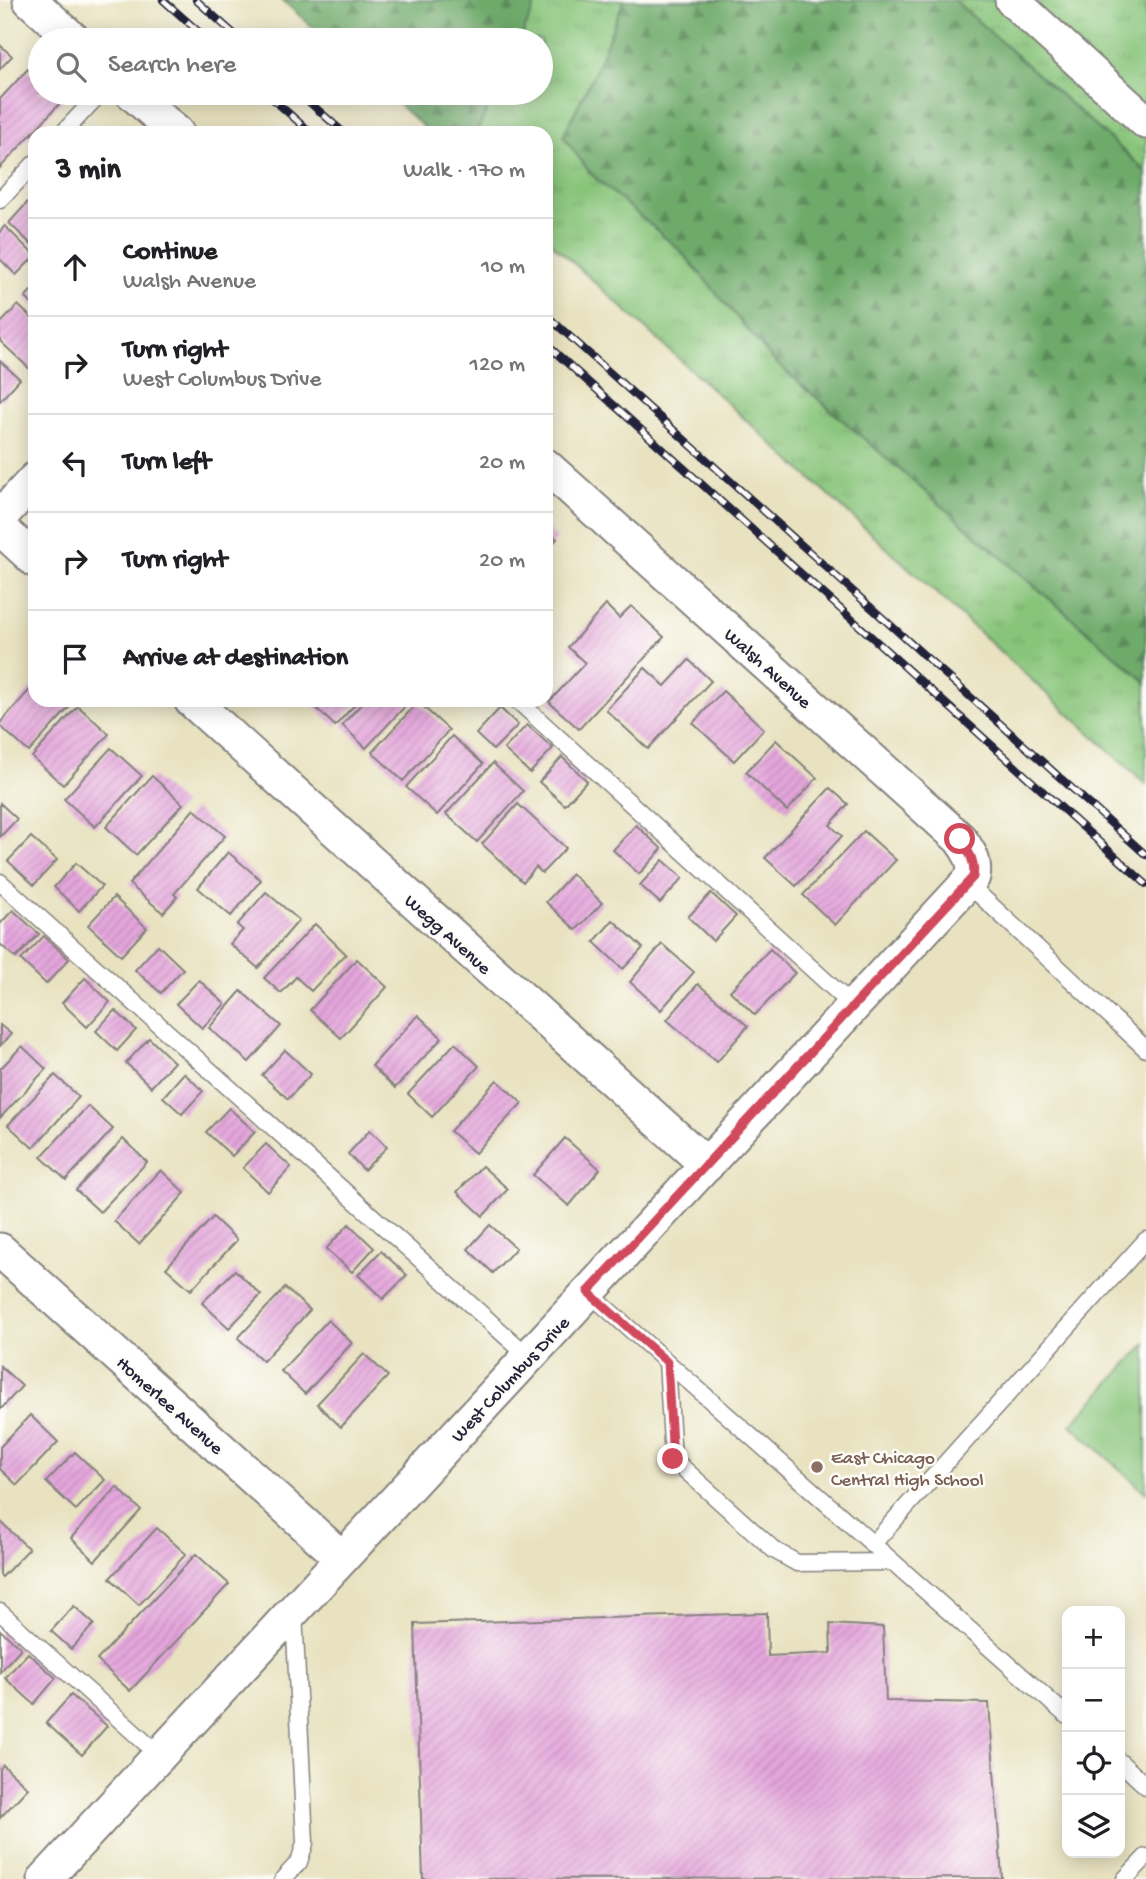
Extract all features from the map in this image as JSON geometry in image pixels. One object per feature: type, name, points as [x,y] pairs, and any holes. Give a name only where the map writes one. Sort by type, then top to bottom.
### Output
[{"type":"street","points":[[30,0],[61,28]]},
{"type":"street","points":[[1012,0],[1146,122]]},
{"type":"street","points":[[146,105],[169,126]]},
{"type":"street","name":"Walsh Avenue","points":[[553,472],[960,839],[975,867],[970,880]]},
{"type":"street","points":[[0,517],[28,487]]},
{"type":"street","points":[[0,528],[28,554]]},
{"type":"street","name":"Wegg Avenue","points":[[199,707],[706,1165]]},
{"type":"street","name":"West Columbus Drive","points":[[45,1879],[970,880]]},
{"type":"street","name":"Homerlee Avenue","points":[[0,1250],[342,1558]]},
{"type":"lane","points":[[69,126],[89,105]]},
{"type":"lane","points":[[0,200],[28,170]]},
{"type":"lane","points":[[525,707],[853,1006]]},
{"type":"lane","points":[[970,880],[1146,1049]]},
{"type":"lane","points":[[0,882],[529,1357]]},
{"type":"lane","points":[[872,1545],[1146,1240]]},
{"type":"lane","points":[[588,1292],[1062,1712]]},
{"type":"lane","points":[[667,1362],[673,1459],[774,1550],[797,1563],[891,1562]]},
{"type":"lane","points":[[284,1879],[299,1862],[305,1843],[294,1610]]},
{"type":"lane","points":[[0,1612],[160,1756]]},
{"type":"lane","points":[[1125,1767],[1146,1786]]},
{"type":"lane","points":[[1125,1879],[1146,1857]]},
{"type":"green space","points":[[282,0],[537,0],[525,28],[314,28]]},
{"type":"green space","points":[[537,0],[624,0],[595,72],[563,136],[591,174],[681,251],[774,361],[1146,682],[1146,784],[553,244],[553,126],[479,126],[489,105],[553,105],[553,28],[525,28]]},
{"type":"green space","points":[[624,0],[954,0],[1146,171],[1146,682],[774,361],[681,251],[591,174],[563,136],[595,72]]},
{"type":"green space","points":[[954,0],[1146,0],[1146,171]]},
{"type":"green space","points":[[399,105],[489,105],[479,126],[422,126]]},
{"type":"green space","points":[[1146,1343],[1146,1493],[1071,1425]]},
{"type":"building","points":[[0,45],[12,56],[0,69]]},
{"type":"building","points":[[28,69],[28,105],[58,105],[39,126],[28,126],[28,138],[0,168],[0,99]]},
{"type":"building","points":[[28,202],[28,241],[9,223]]},
{"type":"building","points":[[5,226],[28,249],[28,263],[16,275],[0,259],[0,231]]},
{"type":"building","points":[[18,305],[28,314],[28,367],[0,341],[0,324]]},
{"type":"building","points":[[0,361],[20,379],[0,401]]},
{"type":"building","points":[[606,605],[619,618],[631,606],[664,637],[579,729],[553,706],[553,698],[585,663],[568,647]]},
{"type":"building","points":[[689,660],[711,681],[648,749],[606,710],[645,668],[665,686]]},
{"type":"building","points":[[723,691],[764,729],[734,761],[693,723]]},
{"type":"building","points":[[28,692],[28,707],[70,707],[29,752],[0,726]]},
{"type":"building","points":[[77,707],[109,734],[63,785],[32,757]]},
{"type":"building","points":[[315,707],[353,707],[335,726]]},
{"type":"building","points":[[359,707],[404,707],[366,748],[342,725]]},
{"type":"building","points":[[413,707],[424,707],[449,730],[403,781],[372,752]]},
{"type":"building","points":[[500,708],[518,725],[493,750],[476,734]]},
{"type":"building","points":[[527,725],[553,748],[530,773],[504,749]]},
{"type":"building","points":[[452,736],[483,764],[437,815],[406,787]]},
{"type":"building","points":[[776,740],[817,778],[787,811],[746,772]]},
{"type":"building","points":[[111,748],[142,776],[95,827],[64,799]]},
{"type":"building","points":[[562,757],[587,781],[565,805],[539,782]]},
{"type":"building","points":[[493,763],[523,791],[477,842],[446,814]]},
{"type":"building","points":[[152,776],[183,804],[136,855],[106,827]]},
{"type":"building","points":[[830,788],[848,804],[830,825],[842,836],[796,886],[765,858]]},
{"type":"building","points":[[0,803],[17,819],[0,837]]},
{"type":"building","points":[[518,804],[566,848],[542,873],[536,867],[523,882],[482,844]]},
{"type":"building","points":[[194,809],[225,836],[174,894],[177,897],[163,913],[129,884]]},
{"type":"building","points":[[636,825],[662,849],[639,874],[613,850]]},
{"type":"building","points":[[864,831],[896,860],[835,925],[803,895]]},
{"type":"building","points":[[31,837],[57,860],[34,885],[8,861]]},
{"type":"building","points":[[228,852],[261,880],[231,916],[198,888]]},
{"type":"building","points":[[663,860],[683,878],[660,903],[640,885]]},
{"type":"building","points":[[76,863],[102,886],[79,911],[54,887]]},
{"type":"building","points":[[572,874],[602,903],[576,930],[546,902]]},
{"type":"building","points":[[266,892],[299,920],[258,968],[230,944],[243,930],[237,925]]},
{"type":"building","points":[[711,893],[736,916],[713,941],[688,917]]},
{"type":"building","points":[[114,897],[147,928],[121,956],[88,925]]},
{"type":"building","points":[[13,910],[39,934],[16,958],[0,944],[0,924]]},
{"type":"building","points":[[613,920],[643,948],[623,969],[594,942]]},
{"type":"building","points":[[315,924],[346,954],[311,991],[296,977],[281,993],[264,978]]},
{"type":"building","points":[[44,936],[69,959],[46,984],[21,960]]},
{"type":"building","points":[[662,944],[694,972],[661,1010],[630,982]]},
{"type":"building","points":[[158,945],[183,969],[161,993],[135,970]]},
{"type":"building","points":[[770,949],[795,973],[755,1015],[730,991]]},
{"type":"building","points":[[357,959],[387,987],[341,1038],[310,1010]]},
{"type":"building","points":[[85,978],[110,1002],[87,1027],[62,1003]]},
{"type":"building","points":[[199,980],[225,1004],[202,1028],[176,1004]]},
{"type":"building","points":[[698,984],[748,1026],[717,1062],[667,1020]]},
{"type":"building","points":[[241,991],[281,1026],[249,1062],[209,1028]]},
{"type":"building","points":[[115,1010],[136,1030],[117,1051],[96,1031]]},
{"type":"building","points":[[418,1015],[442,1038],[395,1088],[372,1066]]},
{"type":"building","points":[[0,1025],[11,1034],[0,1046]]},
{"type":"building","points":[[149,1038],[174,1062],[151,1087],[126,1063]]},
{"type":"building","points":[[455,1043],[479,1066],[432,1117],[408,1094]]},
{"type":"building","points":[[22,1046],[46,1069],[0,1118],[0,1069]]},
{"type":"building","points":[[285,1050],[311,1074],[288,1099],[262,1075]]},
{"type":"building","points":[[184,1073],[203,1091],[182,1114],[163,1097]]},
{"type":"building","points":[[55,1075],[79,1097],[33,1148],[8,1125]]},
{"type":"building","points":[[497,1080],[522,1103],[475,1153],[450,1131]]},
{"type":"building","points":[[88,1106],[113,1129],[66,1180],[41,1157]]},
{"type":"building","points":[[229,1108],[255,1132],[232,1156],[206,1132]]},
{"type":"building","points":[[370,1130],[387,1147],[364,1170],[348,1154]]},
{"type":"building","points":[[565,1138],[600,1169],[569,1206],[533,1175]]},
{"type":"building","points":[[123,1139],[147,1162],[100,1212],[76,1190]]},
{"type":"building","points":[[266,1144],[291,1167],[268,1192],[243,1168]]},
{"type":"building","points":[[482,1166],[508,1189],[483,1216],[457,1192]]},
{"type":"building","points":[[161,1170],[185,1193],[139,1244],[114,1221]]},
{"type":"building","points":[[213,1217],[237,1240],[191,1290],[166,1268]]},
{"type":"building","points":[[349,1224],[374,1248],[352,1272],[326,1249]]},
{"type":"building","points":[[490,1225],[516,1248],[493,1273],[468,1249]]},
{"type":"building","points":[[381,1251],[407,1275],[383,1299],[358,1275]]},
{"type":"building","points":[[235,1270],[261,1295],[229,1328],[202,1303]]},
{"type":"building","points":[[285,1288],[310,1310],[263,1361],[238,1338]]},
{"type":"building","points":[[328,1320],[352,1343],[305,1394],[281,1371]]},
{"type":"building","points":[[364,1354],[388,1376],[341,1427],[317,1404]]},
{"type":"building","points":[[0,1366],[22,1386],[0,1410]]},
{"type":"building","points":[[30,1415],[58,1442],[17,1485],[0,1469],[0,1447]]},
{"type":"building","points":[[75,1452],[105,1480],[76,1510],[46,1482]]},
{"type":"building","points":[[117,1487],[141,1510],[95,1561],[71,1538]]},
{"type":"building","points":[[0,1521],[29,1549],[2,1577],[0,1575]]},
{"type":"building","points":[[157,1528],[186,1554],[139,1605],[110,1578]]},
{"type":"building","points":[[196,1554],[229,1584],[130,1691],[97,1660]]},
{"type":"building","points":[[74,1606],[94,1624],[71,1649],[51,1631]]},
{"type":"building","points":[[767,1613],[768,1656],[831,1653],[830,1624],[883,1627],[886,1701],[989,1703],[1002,1878],[423,1879],[415,1624]]},
{"type":"building","points":[[0,1630],[21,1648],[0,1672]]},
{"type":"building","points":[[28,1653],[56,1678],[34,1704],[5,1678]]},
{"type":"building","points":[[71,1695],[107,1726],[82,1755],[46,1723]]},
{"type":"building","points":[[3,1765],[28,1788],[0,1818],[0,1769]]},
{"type":"railway","points":[[163,0],[194,28]]},
{"type":"railway","points":[[196,0],[228,28]]},
{"type":"railway","points":[[280,105],[303,126]]},
{"type":"railway","points":[[312,105],[336,126]]},
{"type":"railway","points":[[553,321],[1146,855]]},
{"type":"railway","points":[[553,350],[1146,884]]},
{"type":"place","name":"East Chicago Central High School","points":[[817,1467]]},
{"type":"route","points":[[673,1459],[667,1362],[588,1292],[973,877],[975,867],[970,853],[960,839]]}]
